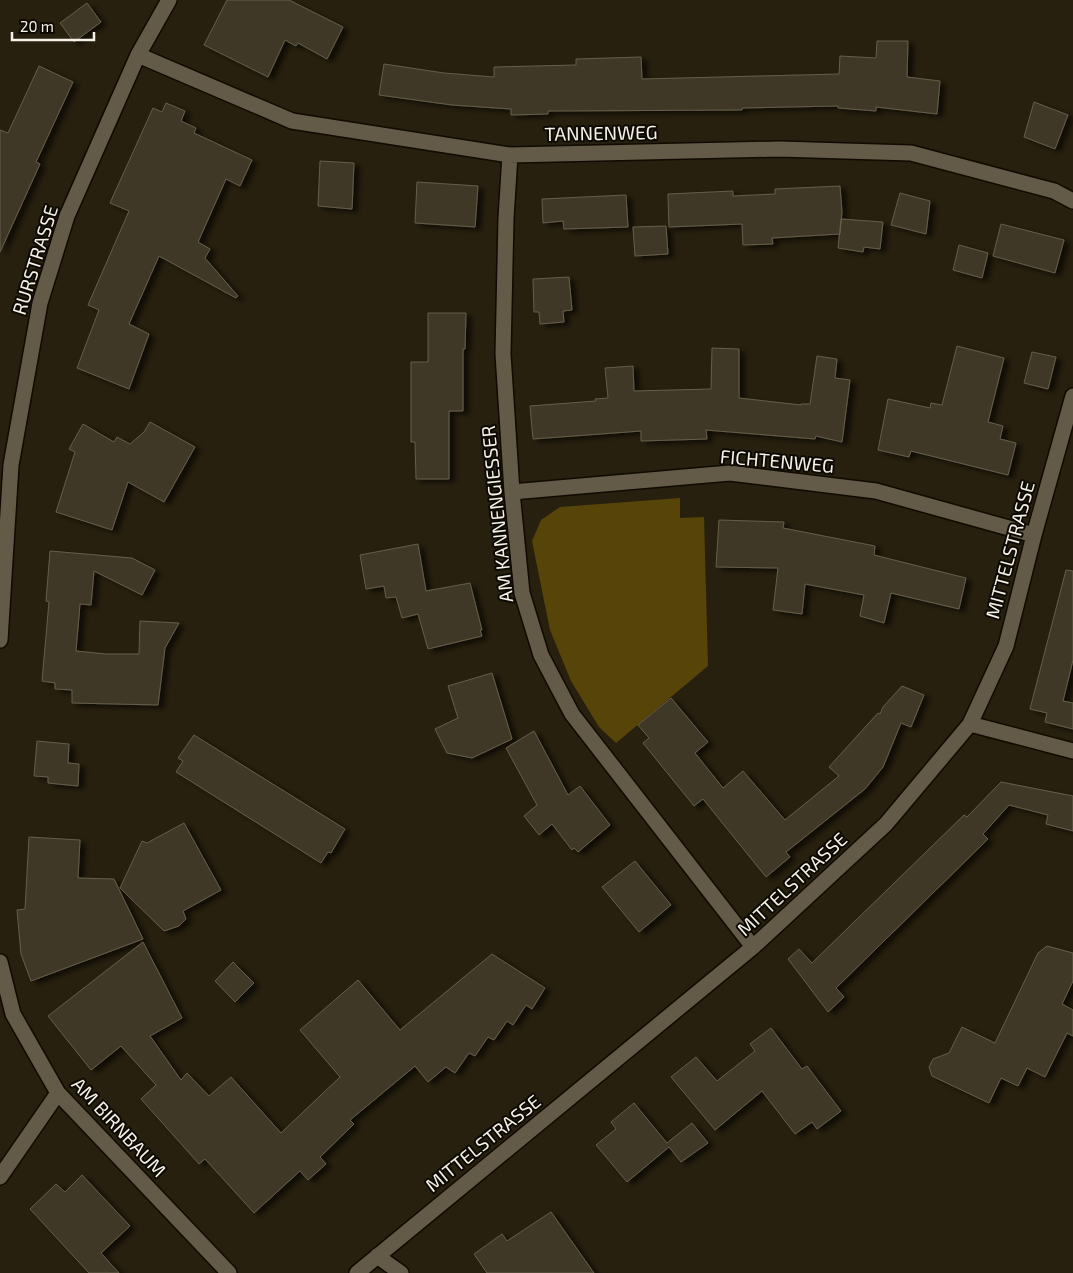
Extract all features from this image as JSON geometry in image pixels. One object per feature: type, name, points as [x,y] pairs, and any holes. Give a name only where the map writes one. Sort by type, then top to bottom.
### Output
[{"type":"street","name":"RURSTRASSE","points":[[0,640],[11,465],[40,303],[68,216],[138,55],[169,0]]},
{"type":"street","name":"TANNENWEG","points":[[138,55],[292,121],[510,155],[779,149],[911,153],[1054,191],[1073,201]]},
{"type":"street","name":"AM KANNENGIESSER","points":[[510,155],[506,218],[503,354],[512,492],[522,593],[541,655],[572,714],[753,947]]},
{"type":"street","name":"MITTELSTRASSE","points":[[357,1273],[753,947],[886,824],[970,724],[1006,646],[1073,396]]},
{"type":"street","name":"FICHTENWEG","points":[[512,492],[730,473],[876,491],[1034,536]]},
{"type":"street","points":[[970,724],[1073,751]]},
{"type":"street","name":"AM BIRNBAUM","points":[[0,962],[13,1014],[58,1093],[229,1273]]},
{"type":"street","points":[[0,1177],[58,1093]]},
{"type":"street","points":[[377,1256],[401,1273]]},
{"type":"shaded area","points":[[680,498],[680,518],[704,517],[708,666],[616,743],[599,727],[571,681],[550,630],[532,541],[541,520],[560,507]]},
{"type":"building","points":[[227,0],[289,0],[343,27],[327,59],[298,43],[296,46],[285,40],[268,77],[204,45]]},
{"type":"building","points":[[87,3],[101,22],[74,42],[60,23]]},
{"type":"building","points":[[877,41],[908,41],[907,77],[940,81],[937,114],[876,107],[876,111],[838,108],[838,106],[742,108],[742,110],[548,111],[548,114],[511,115],[511,109],[452,105],[379,95],[384,64],[444,73],[494,77],[494,67],[576,65],[576,59],[641,57],[642,79],[839,74],[840,56],[876,58]]},
{"type":"building","points":[[39,66],[73,82],[36,162],[40,164],[0,252],[0,130],[8,133]]},
{"type":"building","points":[[1034,102],[1068,115],[1055,149],[1024,137]]},
{"type":"building","points":[[166,103],[185,111],[181,121],[196,128],[194,133],[252,160],[240,186],[226,179],[198,242],[210,249],[205,258],[238,296],[236,298],[159,256],[129,324],[149,334],[129,389],[77,368],[99,310],[88,305],[129,211],[110,203],[153,108],[162,112]]},
{"type":"building","points":[[320,161],[354,163],[352,209],[318,206]]},
{"type":"building","points":[[417,182],[478,186],[475,227],[415,223]]},
{"type":"building","points":[[840,186],[842,212],[840,234],[772,238],[773,244],[743,245],[742,224],[669,227],[668,194],[733,191],[733,196],[775,194],[775,189]]},
{"type":"building","points":[[900,193],[930,201],[926,234],[891,225]]},
{"type":"building","points":[[626,195],[628,227],[564,229],[563,221],[543,223],[542,199]]},
{"type":"building","points":[[841,219],[883,222],[880,249],[864,247],[863,252],[838,248]]},
{"type":"building","points":[[1001,224],[1064,240],[1055,273],[993,256]]},
{"type":"building","points":[[666,226],[668,254],[635,256],[633,227]]},
{"type":"building","points":[[959,245],[988,253],[982,278],[953,270]]},
{"type":"building","points":[[569,277],[572,310],[563,311],[564,322],[540,324],[539,312],[534,312],[533,279]]},
{"type":"building","points":[[428,313],[466,313],[465,349],[463,349],[463,411],[449,411],[449,479],[416,479],[415,442],[411,442],[411,362],[428,362]]},
{"type":"building","points":[[957,346],[1004,358],[988,422],[1003,426],[1000,439],[1016,443],[1008,475],[911,451],[909,457],[878,450],[888,399],[930,408],[931,403],[942,405]]},
{"type":"building","points":[[712,348],[739,349],[739,398],[801,405],[810,404],[817,356],[837,359],[835,378],[850,380],[842,442],[816,436],[815,439],[706,430],[707,439],[641,441],[641,431],[533,439],[530,406],[596,401],[595,399],[608,398],[605,368],[633,366],[634,391],[711,389]]},
{"type":"building","points":[[1032,352],[1056,357],[1048,389],[1024,383]]},
{"type":"building","points":[[150,422],[195,447],[164,502],[128,482],[112,530],[56,512],[75,452],[69,449],[83,424],[114,442],[117,437],[130,444],[144,432]]},
{"type":"building","points":[[719,520],[784,522],[783,528],[875,546],[874,555],[966,578],[959,609],[891,593],[884,623],[860,616],[864,595],[805,584],[802,614],[773,610],[778,568],[716,567]]},
{"type":"building","points":[[418,544],[426,591],[470,583],[482,636],[428,649],[418,614],[402,618],[396,597],[386,598],[384,586],[366,589],[360,555]]},
{"type":"building","points":[[50,551],[132,558],[155,570],[142,595],[94,571],[91,605],[80,604],[76,651],[106,654],[139,654],[140,621],[179,623],[165,648],[158,705],[72,703],[72,690],[55,689],[55,683],[42,681],[49,602],[46,601]]},
{"type":"building","points":[[1066,570],[1073,571],[1073,660],[1063,701],[1073,703],[1073,729],[1045,722],[1047,713],[1030,709]]},
{"type":"building","points":[[492,673],[512,739],[472,758],[447,753],[435,729],[458,718],[448,686]]},
{"type":"building","points":[[902,686],[924,695],[911,727],[901,723],[883,767],[865,789],[786,852],[790,857],[766,877],[703,799],[694,806],[643,743],[649,738],[638,725],[671,698],[708,742],[695,753],[723,788],[743,771],[785,820],[839,776],[829,767],[878,713],[880,714],[883,707]]},
{"type":"building","points":[[534,731],[568,795],[580,786],[610,825],[578,852],[574,848],[572,850],[552,824],[539,835],[524,816],[537,805],[506,748]]},
{"type":"building","points":[[194,735],[345,829],[331,853],[328,852],[321,863],[176,772],[183,761],[178,758]]},
{"type":"building","points":[[37,741],[69,744],[68,763],[79,764],[78,786],[48,783],[48,777],[34,776]]},
{"type":"building","points":[[1001,782],[1073,796],[1073,831],[1046,824],[1048,815],[1009,805],[983,834],[988,839],[836,988],[844,997],[828,1012],[788,959],[799,949],[812,963],[964,815],[967,817]]},
{"type":"building","points":[[184,823],[221,890],[183,911],[186,919],[179,926],[164,931],[120,888],[142,841],[147,843]]},
{"type":"building","points":[[29,837],[80,840],[78,878],[114,879],[143,939],[31,981],[21,954],[17,910],[25,909]]},
{"type":"building","points":[[635,861],[671,905],[639,932],[602,887]]},
{"type":"building","points":[[143,942],[182,1018],[150,1036],[181,1080],[187,1073],[209,1096],[231,1077],[281,1133],[340,1077],[300,1030],[358,980],[400,1030],[492,954],[545,988],[532,1009],[526,1005],[513,1025],[507,1021],[494,1040],[488,1037],[475,1056],[469,1053],[455,1073],[446,1067],[428,1082],[415,1066],[350,1120],[354,1124],[320,1157],[326,1164],[308,1180],[300,1171],[254,1213],[205,1159],[199,1164],[141,1099],[156,1085],[121,1046],[91,1070],[48,1016]]},
{"type":"building","points":[[1047,946],[1073,953],[1073,981],[1062,1004],[1073,1010],[1073,1036],[1067,1033],[1045,1077],[1027,1068],[1018,1086],[1001,1078],[989,1103],[932,1076],[929,1067],[933,1059],[949,1053],[962,1027],[995,1043],[1038,953]]},
{"type":"building","points":[[233,962],[254,983],[235,1002],[215,981]]},
{"type":"building","points":[[771,1028],[802,1069],[807,1066],[841,1111],[817,1129],[812,1122],[795,1134],[762,1091],[715,1130],[671,1077],[696,1057],[717,1081],[755,1051],[750,1044]]},
{"type":"building","points":[[634,1103],[667,1143],[692,1123],[708,1143],[681,1162],[669,1147],[627,1182],[596,1145],[616,1129],[611,1122]]},
{"type":"building","points":[[82,1175],[130,1226],[101,1253],[119,1273],[89,1273],[30,1209],[56,1184],[65,1192]]},
{"type":"building","points":[[551,1212],[594,1273],[487,1273],[474,1254],[502,1234],[507,1241]]}]
